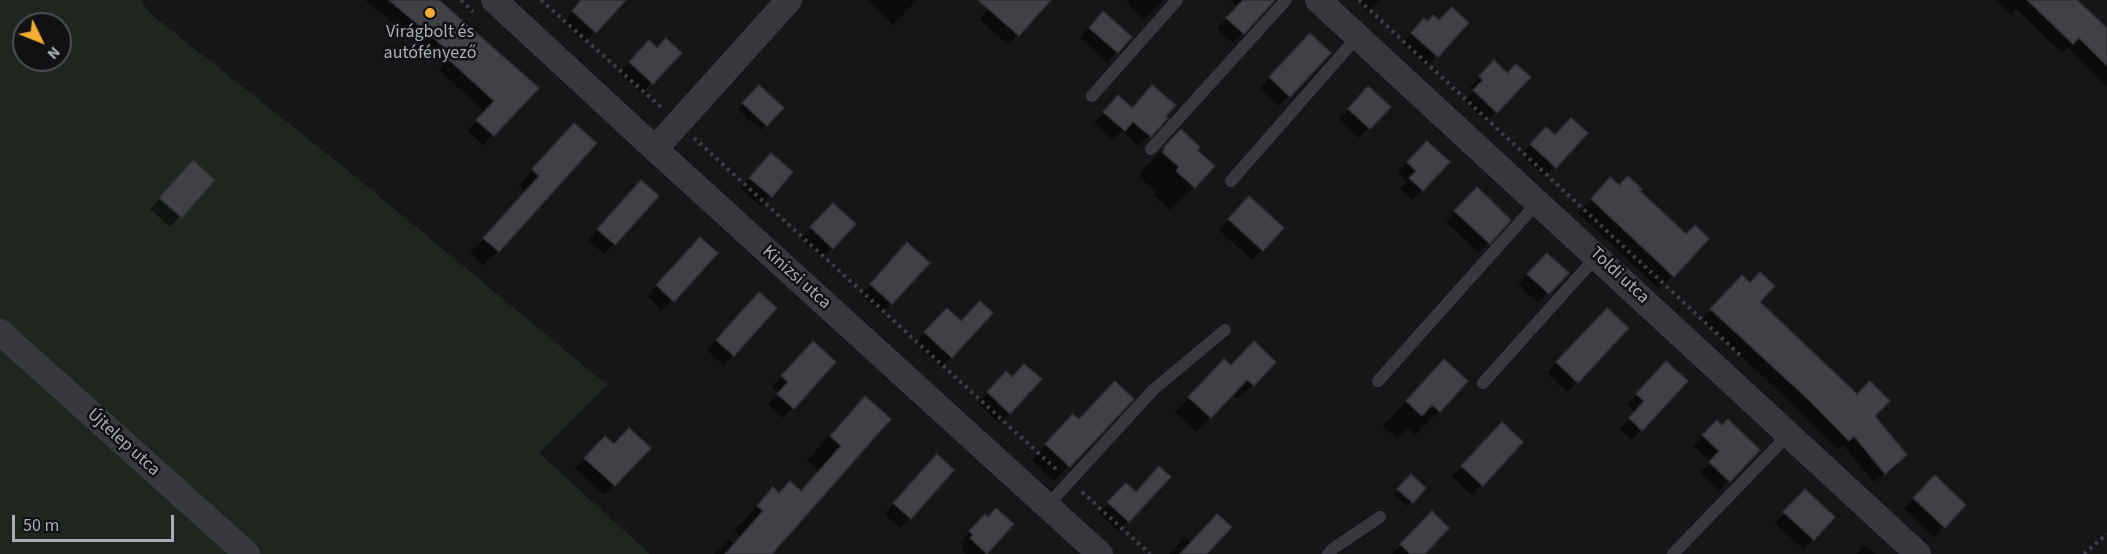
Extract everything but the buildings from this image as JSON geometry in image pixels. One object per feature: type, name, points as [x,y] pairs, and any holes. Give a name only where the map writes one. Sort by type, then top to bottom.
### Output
[{"type":"street","name":"Kinizsi utca","points":[[494,0],[1100,554]]},
{"type":"street","points":[[655,149],[789,0]]},
{"type":"street","name":"Toldi utca","points":[[1318,0],[1918,554]]},
{"type":"street","name":"Újtelep utca","points":[[0,332],[247,554]]},
{"type":"lane","points":[[1092,96],[1177,0]]},
{"type":"lane","points":[[1151,148],[1286,0]]},
{"type":"lane","points":[[1231,181],[1358,36]]},
{"type":"lane","points":[[1378,381],[1538,202]]},
{"type":"lane","points":[[1483,383],[1597,256]]},
{"type":"lane","points":[[1047,506],[1153,390],[1225,330]]},
{"type":"lane","points":[[1673,554],[1789,434]]},
{"type":"lane","points":[[1328,554],[1380,517]]},
{"type":"path","points":[[541,0],[1150,554]]},
{"type":"path","points":[[1359,0],[1744,358]]},
{"type":"path","points":[[2084,554],[2107,534]]},
{"type":"shaded area","points":[[0,0],[140,0],[151,14],[351,173],[607,385],[539,453],[650,554],[0,554]]},
{"type":"place","name":"Virágbolt és autófényező","points":[[430,13]]}]
